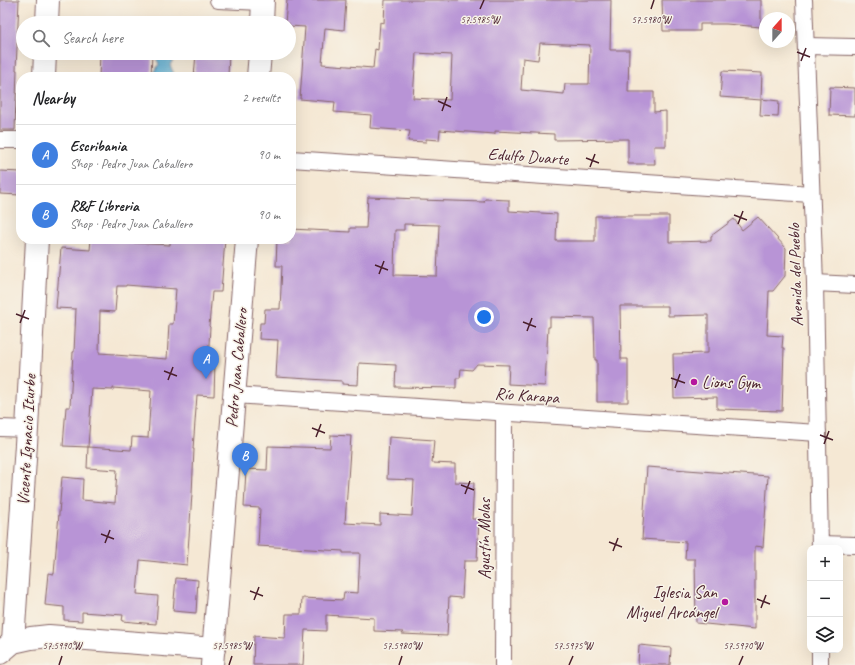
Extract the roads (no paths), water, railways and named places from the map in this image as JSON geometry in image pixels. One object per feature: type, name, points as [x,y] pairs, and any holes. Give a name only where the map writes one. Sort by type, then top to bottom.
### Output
[{"type":"street","points":[[47,16],[48,0]]},
{"type":"street","points":[[218,0],[263,1],[262,16]]},
{"type":"street","name":"Avenida del Pueblo","points":[[804,0],[814,283],[820,545]]},
{"type":"street","points":[[806,46],[855,47]]},
{"type":"street","points":[[44,72],[45,60]]},
{"type":"street","points":[[258,72],[259,60]]},
{"type":"street","points":[[0,140],[16,140]]},
{"type":"street","name":"Edulfo Duarte","points":[[296,159],[811,194]]},
{"type":"street","name":"Vicente Ignacio Iturbe","points":[[7,647],[27,429],[37,244]]},
{"type":"street","name":"Pedro Juan Caballero","points":[[213,657],[247,244]]},
{"type":"street","points":[[814,283],[855,285]]},
{"type":"street","name":"Río Karapa","points":[[234,395],[818,433]]},
{"type":"street","name":"Agustín Molas","points":[[503,665],[504,412]]},
{"type":"street","points":[[0,428],[27,429]]},
{"type":"street","points":[[843,545],[855,545]]},
{"type":"street","points":[[7,647],[31,638],[49,636],[213,657]]},
{"type":"street","points":[[820,653],[820,665]]},
{"type":"water","points":[[157,60],[173,60],[170,65],[173,72],[155,72],[159,64]]},
{"type":"place","name":"Escribania","points":[[206,379]]},
{"type":"place","name":"Lions Gym","points":[[694,382]]},
{"type":"place","name":"R&F Libreria","points":[[245,476]]},
{"type":"place","name":"Iglesia San Miguel Arcángel","points":[[725,602]]}]
